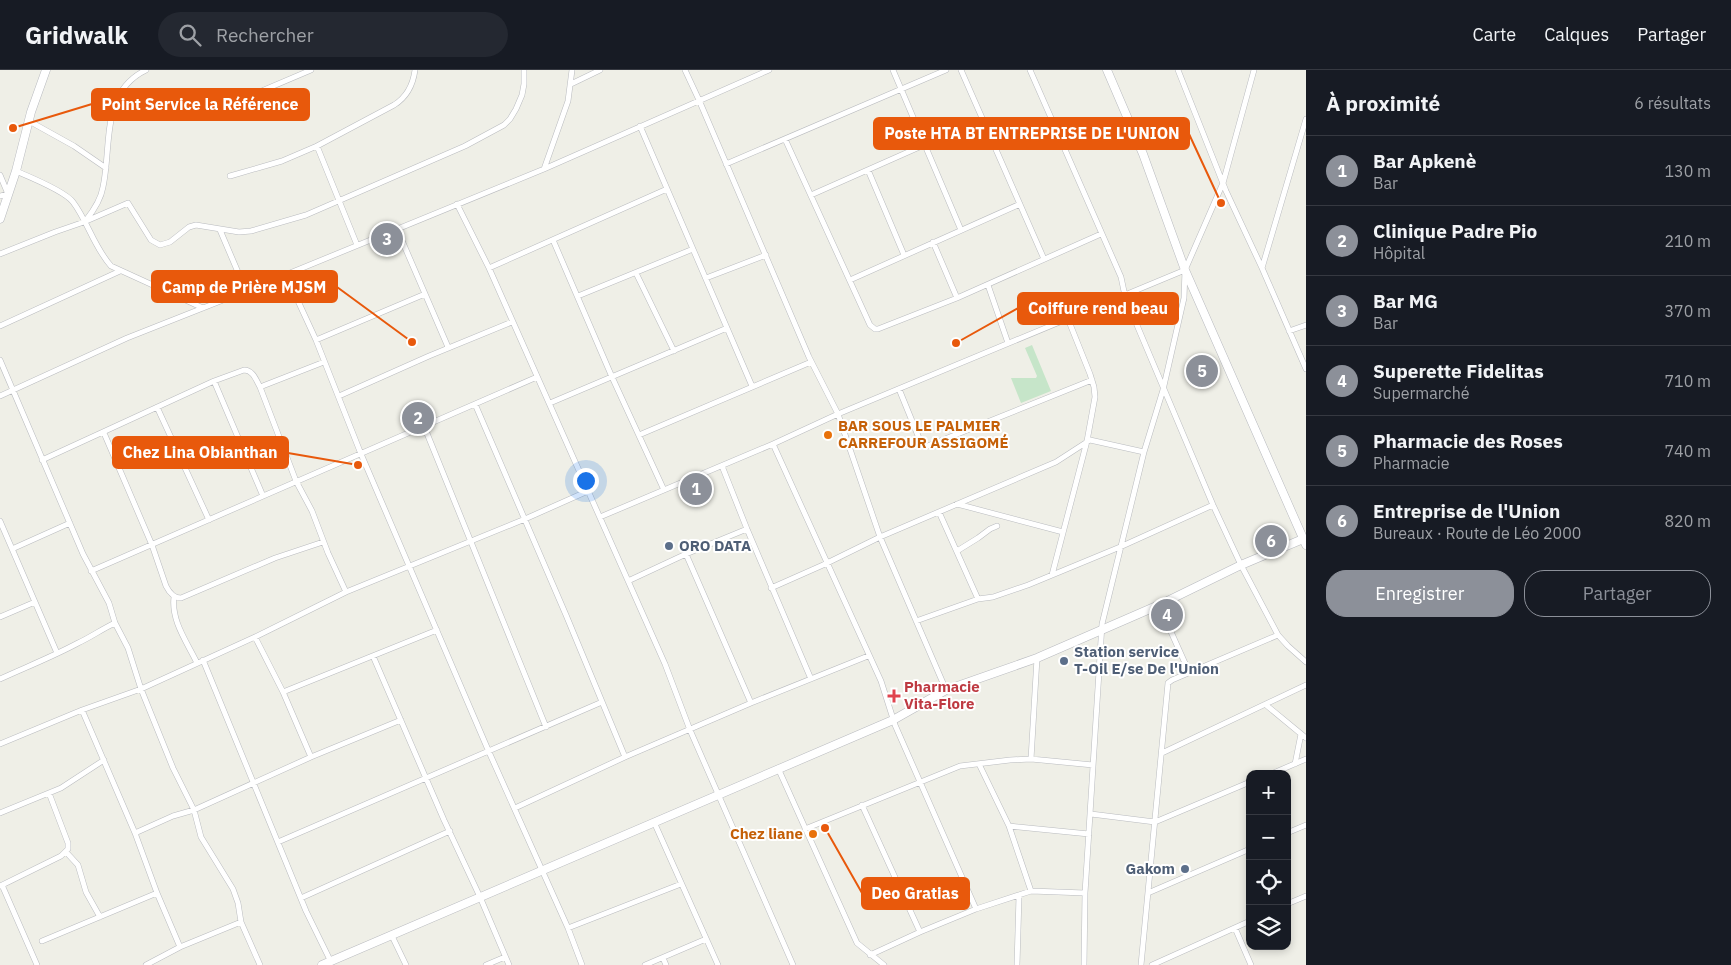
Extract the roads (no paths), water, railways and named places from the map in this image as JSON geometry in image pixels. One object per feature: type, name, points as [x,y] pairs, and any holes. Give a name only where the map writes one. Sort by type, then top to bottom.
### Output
[{"type":"street","points":[[0,219],[4,195],[16,170],[46,70]]},
{"type":"street","points":[[84,222],[92,213],[103,187],[110,126],[117,101],[129,80],[146,70]]},
{"type":"street","points":[[252,95],[302,72],[311,70]]},
{"type":"street","points":[[230,176],[282,161],[317,146],[400,101],[410,88],[415,70]]},
{"type":"street","points":[[0,254],[128,203],[151,240],[160,245],[170,242],[189,227],[196,225],[220,230],[251,231],[306,215],[431,162],[504,126],[516,109],[522,95],[524,70]]},
{"type":"street","points":[[544,169],[565,113],[572,70]]},
{"type":"street","points":[[571,84],[600,70]]},
{"type":"street","points":[[685,70],[811,362],[838,414],[880,537],[946,690]]},
{"type":"street","points":[[0,396],[100,349],[544,169],[769,70]]},
{"type":"street","points":[[893,70],[961,230]]},
{"type":"street","points":[[726,164],[946,70]]},
{"type":"street","points":[[961,70],[1044,259]]},
{"type":"street","points":[[1030,70],[1121,277],[1125,296],[1212,504],[1241,565],[1278,634],[1306,662]]},
{"type":"street","points":[[322,965],[893,720],[946,690],[1037,658],[1159,605],[1241,565],[1304,539],[1185,270],[1143,154],[1106,70]]},
{"type":"street","points":[[1178,70],[1223,183],[1306,369]]},
{"type":"street","points":[[1181,76],[1183,70]]},
{"type":"street","points":[[1084,965],[1088,834],[1091,814],[1102,630],[1120,547],[1144,452],[1163,390],[1184,298],[1185,270],[1223,183],[1254,70]]},
{"type":"street","points":[[1262,268],[1306,119]]},
{"type":"street","points":[[29,122],[74,146],[106,168]]},
{"type":"street","points":[[640,126],[752,386]]},
{"type":"street","points":[[785,139],[870,325],[875,329],[957,298],[1102,234]]},
{"type":"street","points":[[811,195],[924,145]]},
{"type":"street","points":[[317,146],[357,245]]},
{"type":"street","points":[[16,170],[73,202],[102,256],[111,266],[204,308]]},
{"type":"street","points":[[868,170],[904,254]]},
{"type":"street","points":[[0,175],[4,195]]},
{"type":"street","points":[[489,268],[667,188]]},
{"type":"street","points":[[458,204],[489,268],[536,377],[550,403],[665,664],[690,730],[793,965]]},
{"type":"street","points":[[850,280],[904,254],[1020,204]]},
{"type":"street","points":[[397,229],[448,347]]},
{"type":"street","points":[[220,230],[246,291]]},
{"type":"street","points":[[553,240],[612,377],[664,490]]},
{"type":"street","points":[[933,242],[957,298]]},
{"type":"street","points":[[578,296],[693,249]]},
{"type":"street","points":[[706,278],[766,255]]},
{"type":"street","points":[[600,517],[773,444],[838,414],[1185,270]]},
{"type":"street","points":[[0,326],[120,271]]},
{"type":"street","points":[[636,273],[674,351]]},
{"type":"street","points":[[286,275],[316,340],[361,454],[489,752],[568,928],[582,965]]},
{"type":"street","points":[[988,284],[1008,344]]},
{"type":"street","points":[[316,340],[425,294]]},
{"type":"street","points":[[1052,575],[1087,441],[1095,397],[1092,380],[1068,320]]},
{"type":"street","points":[[338,396],[448,347],[512,322]]},
{"type":"street","points":[[1290,331],[1306,325]]},
{"type":"street","points":[[550,403],[727,328]]},
{"type":"street","points":[[0,360],[91,571],[107,599],[115,623],[128,648],[141,689],[173,768],[194,810],[204,842],[233,889],[238,903],[241,922],[260,965]]},
{"type":"street","points":[[260,388],[324,362]]},
{"type":"street","points":[[639,435],[811,362]]},
{"type":"street","points":[[42,460],[214,381],[247,370],[254,376],[260,388],[296,481],[312,511],[323,542],[346,592]]},
{"type":"street","points":[[91,571],[536,377]]},
{"type":"street","points":[[899,390],[920,443],[925,447],[1092,380]]},
{"type":"street","points":[[214,381],[263,496]]},
{"type":"street","points":[[475,404],[626,757]]},
{"type":"street","points":[[157,407],[209,520]]},
{"type":"street","points":[[424,426],[546,727]]},
{"type":"street","points":[[104,433],[152,545],[166,586],[174,597],[175,619],[200,662],[330,962]]},
{"type":"street","points":[[771,588],[880,537],[1056,462],[1087,441],[1093,440],[1144,452]]},
{"type":"street","points":[[773,444],[828,562],[886,695],[893,720],[976,909]]},
{"type":"street","points":[[722,466],[771,588],[811,679]]},
{"type":"street","points":[[0,744],[82,710],[141,689],[346,592],[410,567],[588,491]]},
{"type":"street","points":[[956,504],[1063,532]]},
{"type":"street","points":[[916,621],[978,598],[993,597],[1052,575],[1120,547],[1212,504]]},
{"type":"street","points":[[939,512],[978,598]]},
{"type":"street","points":[[0,521],[58,654]]},
{"type":"street","points":[[12,549],[70,523]]},
{"type":"street","points":[[957,550],[997,526]]},
{"type":"street","points":[[628,581],[686,554],[747,529]]},
{"type":"street","points":[[174,597],[180,598],[275,558],[323,542]]},
{"type":"street","points":[[686,554],[751,703]]},
{"type":"street","points":[[0,617],[35,602]]},
{"type":"street","points":[[1159,605],[1188,672]]},
{"type":"street","points":[[0,679],[58,654],[115,623]]},
{"type":"street","points":[[283,692],[437,630]]},
{"type":"street","points":[[1141,965],[1168,683],[1188,672],[1278,634]]},
{"type":"street","points":[[254,637],[283,692],[311,757]]},
{"type":"street","points":[[373,656],[509,965]]},
{"type":"street","points":[[515,808],[751,703],[868,656]]},
{"type":"street","points":[[1031,759],[1037,658]]},
{"type":"street","points":[[1162,753],[1306,685]]},
{"type":"street","points":[[278,842],[602,702]]},
{"type":"street","points":[[1266,705],[1306,738]]},
{"type":"street","points":[[82,710],[136,833],[157,893],[180,947]]},
{"type":"street","points":[[136,833],[173,816],[194,810],[311,757],[401,720]]},
{"type":"street","points":[[1295,764],[1301,734]]},
{"type":"street","points":[[805,829],[960,766],[1031,759],[1093,765]]},
{"type":"street","points":[[1280,770],[1306,759]]},
{"type":"street","points":[[0,813],[61,788],[104,760]]},
{"type":"street","points":[[979,764],[1009,826],[1031,891]]},
{"type":"street","points":[[778,768],[857,943],[881,964]]},
{"type":"street","points":[[1091,814],[1155,822],[1246,784]]},
{"type":"street","points":[[37,965],[1,886],[66,852],[69,846],[49,793]]},
{"type":"street","points":[[862,805],[920,932]]},
{"type":"street","points":[[654,822],[718,965]]},
{"type":"street","points":[[1291,831],[1306,825]]},
{"type":"street","points":[[1009,826],[1088,834]]},
{"type":"street","points":[[301,898],[450,831]]},
{"type":"street","points":[[1148,893],[1246,851]]},
{"type":"street","points":[[66,852],[78,865],[86,892],[100,917]]},
{"type":"street","points":[[568,928],[681,884]]},
{"type":"street","points":[[870,955],[976,909],[1031,891],[1085,893]]},
{"type":"street","points":[[42,941],[157,893]]},
{"type":"street","points":[[1017,965],[1019,896]]},
{"type":"street","points":[[1291,902],[1306,896]]},
{"type":"street","points":[[146,965],[180,947],[241,922]]},
{"type":"street","points":[[1152,965],[1246,923]]},
{"type":"street","points":[[1235,928],[1251,965]]},
{"type":"street","points":[[392,936],[406,965]]},
{"type":"street","points":[[645,965],[706,939]]},
{"type":"street","points":[[486,965],[505,957]]},
{"type":"street","points":[[662,958],[666,965]]},
{"type":"place","name":"Point Service la Référence","points":[[13,128]]},
{"type":"place","name":"Poste HTA BT ENTREPRISE DE L'UNION","points":[[1221,203]]},
{"type":"place","name":"Bar MG","points":[[387,239]]},
{"type":"place","name":"Camp de Prière MJSM","points":[[412,342]]},
{"type":"place","name":"Coiffure rend beau","points":[[956,343]]},
{"type":"place","name":"Pharmacie des Roses","points":[[1202,371]]},
{"type":"place","name":"Clinique Padre Pio","points":[[418,418]]},
{"type":"place","name":"BAR SOUS LE PALMIER CARREFOUR ASSIGOMÉ","points":[[828,435]]},
{"type":"place","name":"Chez Lina Obianthan","points":[[358,465]]},
{"type":"place","name":"Bar Apkenè","points":[[696,489]]},
{"type":"place","name":"Entreprise de l'Union","points":[[1271,541]]},
{"type":"place","name":"ORO DATA","points":[[669,546]]},
{"type":"place","name":"Superette Fidelitas","points":[[1167,615]]},
{"type":"place","name":"Station service T-Oil E/se De l'Union","points":[[1064,661]]},
{"type":"place","name":"Pharmacie Vita-Flore","points":[[894,696]]},
{"type":"place","name":"Deo Gratias","points":[[825,828]]},
{"type":"place","name":"Chez liane","points":[[813,834]]},
{"type":"place","name":"Gakom","points":[[1185,869]]}]
